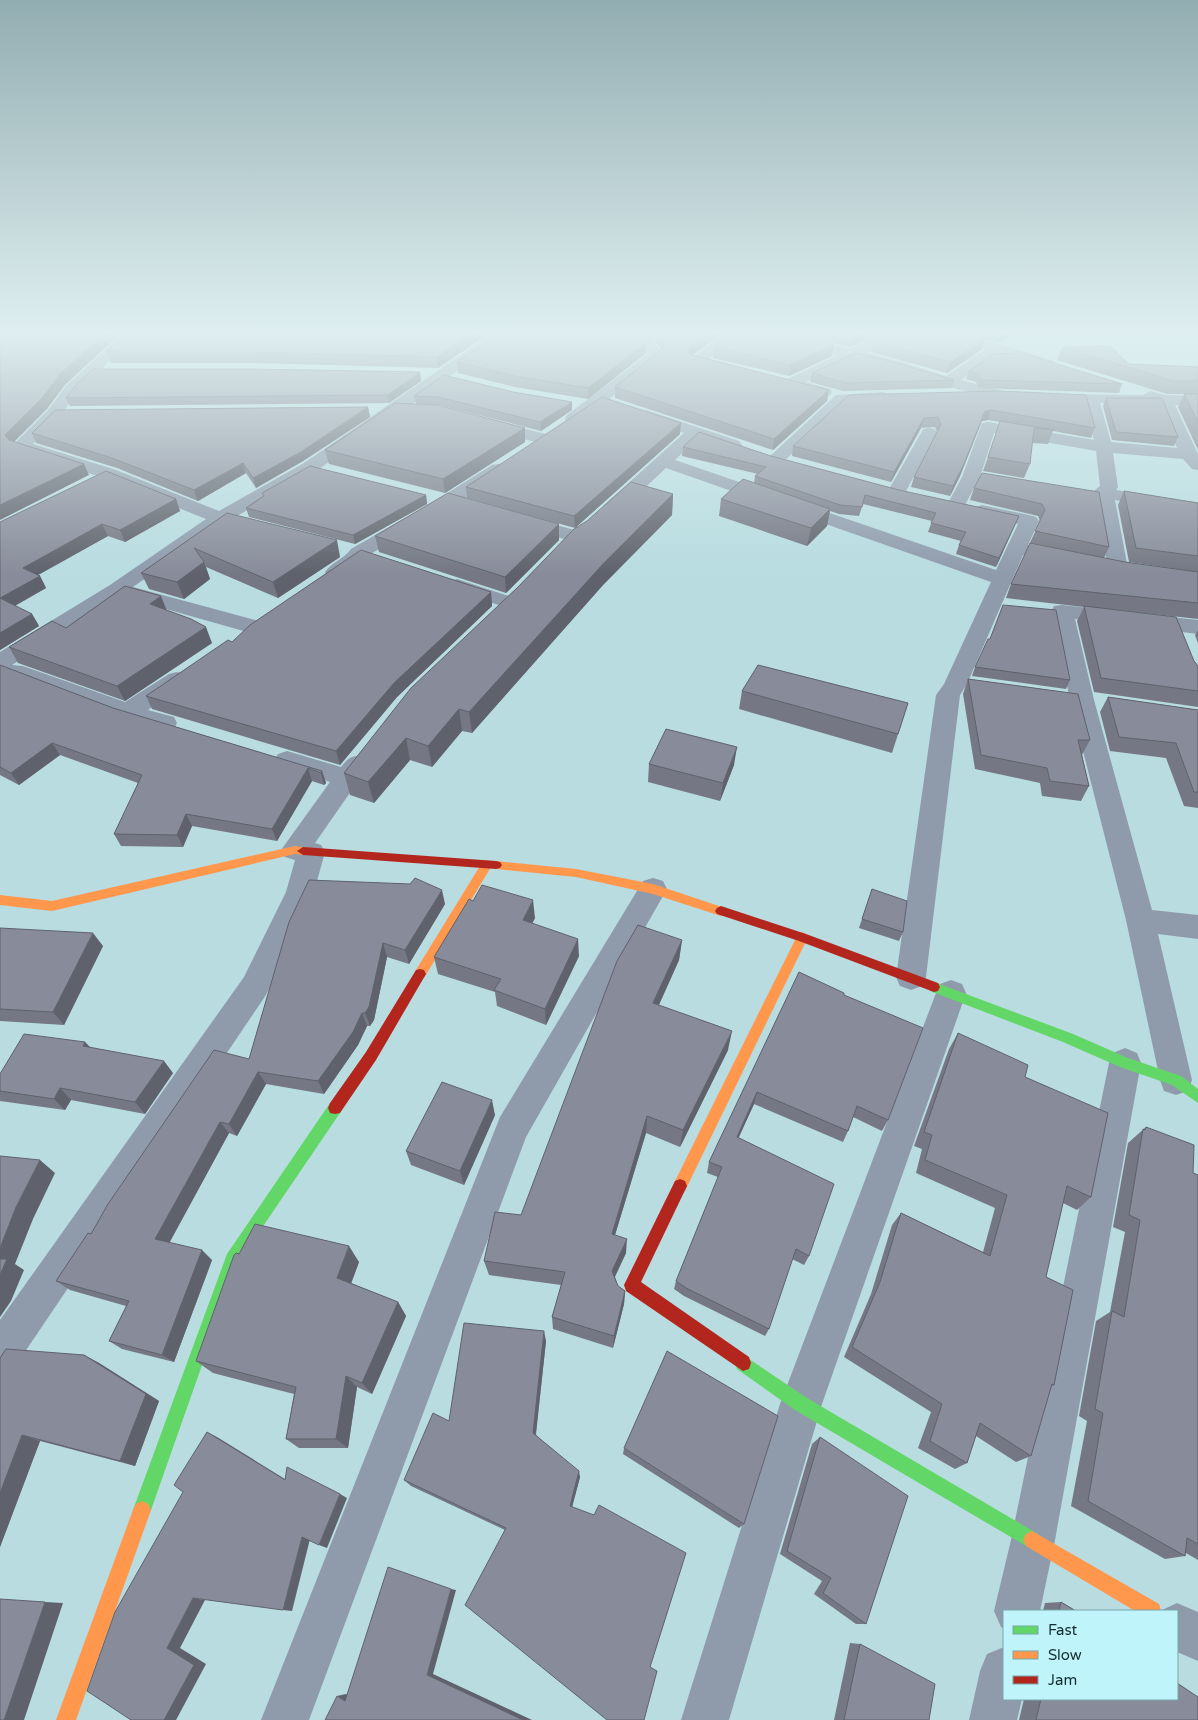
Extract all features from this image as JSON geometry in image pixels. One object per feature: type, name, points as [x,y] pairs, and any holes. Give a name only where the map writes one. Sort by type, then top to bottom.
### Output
[{"type":"street","points":[[52,414],[14,446],[110,474],[220,518],[276,532]]},
{"type":"street","points":[[0,662],[117,589],[220,518],[310,467],[388,414]]},
{"type":"street","points":[[318,584],[358,558],[358,553],[457,504],[516,458],[585,414]]},
{"type":"street","points":[[635,414],[696,431],[762,455],[794,464]]},
{"type":"street","points":[[762,455],[819,414]]},
{"type":"street","points":[[1048,489],[1096,497],[1109,487],[1104,447],[1095,414]]},
{"type":"street","points":[[1172,414],[1193,459]]},
{"type":"street","points":[[477,422],[544,439]]},
{"type":"street","points":[[910,977],[948,695],[965,685],[998,606],[1002,579],[1029,521],[948,503],[971,477],[988,427],[1104,447],[1193,459]]},
{"type":"street","points":[[560,552],[664,462],[696,431]]},
{"type":"street","points":[[878,486],[905,493],[929,433]]},
{"type":"street","points":[[664,462],[1002,579]]},
{"type":"street","points":[[310,467],[328,472]]},
{"type":"street","points":[[84,487],[110,474]]},
{"type":"street","points":[[971,477],[990,480]]},
{"type":"street","points":[[1104,492],[1198,509]]},
{"type":"street","points":[[1100,566],[1127,571],[1104,492]]},
{"type":"street","points":[[420,495],[457,504]]},
{"type":"street","points":[[504,517],[579,537]]},
{"type":"street","points":[[1016,548],[1081,562]]},
{"type":"street","points":[[442,581],[511,602]]},
{"type":"street","points":[[117,589],[262,622],[230,643]]},
{"type":"street","points":[[1176,1080],[1140,920],[1082,700],[1053,611],[1188,634]]},
{"type":"street","points":[[0,666],[128,712],[185,730]]},
{"type":"street","points":[[128,712],[191,670]]},
{"type":"street","points":[[0,1354],[255,986],[300,892],[303,851],[346,778],[370,748]]},
{"type":"street","points":[[270,755],[346,778]]},
{"type":"street","points":[[0,900],[52,906],[303,851],[487,864],[576,873],[653,889],[802,937],[1068,1038],[1125,1063],[1176,1080],[1198,1097]]},
{"type":"street","points":[[66,1720],[232,1259],[371,1056],[487,864]]},
{"type":"street","points":[[285,1720],[512,1129],[653,889]]},
{"type":"street","points":[[1140,920],[1198,928]]},
{"type":"street","points":[[802,937],[632,1285],[801,1404],[1150,1610]]},
{"type":"street","points":[[705,1720],[801,1404],[952,993]]},
{"type":"street","points":[[1017,1610],[1033,1540],[1125,1063]]},
{"type":"street","points":[[1178,1627],[1198,1638]]},
{"type":"street","points":[[993,1720],[1003,1675]]},
{"type":"building","points":[[0,414],[26,414],[5,435],[9,440],[84,464],[0,505]]},
{"type":"building","points":[[51,414],[357,414],[301,452],[253,478],[243,463],[194,490],[112,458],[32,433]]},
{"type":"building","points":[[378,414],[472,414],[525,428],[443,479],[325,450]]},
{"type":"building","points":[[508,414],[552,414],[540,422]]},
{"type":"building","points":[[576,414],[654,414],[681,423],[574,516],[466,487]]},
{"type":"building","points":[[698,414],[802,414],[774,439]]},
{"type":"building","points":[[828,414],[984,414],[953,486],[914,477],[941,424],[938,417],[924,418],[894,472],[793,446]]},
{"type":"building","points":[[1016,414],[1091,414],[1095,428]]},
{"type":"building","points":[[1111,414],[1169,414],[1178,437],[1116,432]]},
{"type":"building","points":[[1000,421],[1054,430],[1034,428],[1030,464],[988,457]]},
{"type":"building","points":[[699,432],[771,456],[899,490],[1019,516],[999,558],[959,545],[966,532],[931,523],[936,513],[865,495],[862,507],[840,505],[755,476],[766,467],[683,447]]},
{"type":"building","points":[[310,466],[426,495],[353,535],[246,508],[264,496],[262,493]]},
{"type":"building","points":[[106,471],[176,499],[120,530],[102,524],[23,568],[40,576],[0,598],[0,522]]},
{"type":"building","points":[[982,473],[1099,492],[1109,547],[1035,531],[1045,510],[1042,504],[974,488]]},
{"type":"building","points":[[743,479],[830,509],[811,528],[721,499]]},
{"type":"building","points":[[631,482],[673,494],[603,564],[469,712],[459,709],[428,746],[406,738],[368,782],[344,773],[411,688],[518,587],[574,529],[587,521]]},
{"type":"building","points":[[1124,491],[1198,503],[1198,556],[1136,548]]},
{"type":"building","points":[[448,493],[559,524],[505,577],[375,536]]},
{"type":"building","points":[[227,513],[337,540],[273,582],[194,548],[204,562],[177,582],[141,573]]},
{"type":"building","points":[[1030,543],[1125,562],[1198,572],[1198,603],[1011,584]]},
{"type":"building","points":[[361,550],[491,592],[394,683],[336,751],[146,696],[228,640],[232,642],[250,625]]},
{"type":"building","points":[[125,586],[161,596],[150,604],[191,619],[206,627],[117,686],[9,647],[52,621],[66,628]]},
{"type":"building","points":[[0,598],[32,614],[0,633]]},
{"type":"building","points":[[1003,605],[1056,610],[1070,680],[975,667],[988,639],[990,639]]},
{"type":"building","points":[[1084,606],[1176,617],[1194,661],[1198,666],[1198,691],[1101,678]]},
{"type":"building","points":[[0,665],[113,708],[322,771],[321,773],[308,768],[272,829],[186,814],[177,835],[114,834],[142,775],[52,743],[11,773],[0,767]]},
{"type":"building","points":[[758,665],[908,703],[898,734],[742,691]]},
{"type":"building","points":[[968,679],[1078,694],[1090,740],[1078,740],[1089,786],[1050,781],[1047,768],[981,755]]},
{"type":"building","points":[[1108,697],[1198,710],[1198,792],[1194,792],[1176,743],[1119,737]]},
{"type":"building","points":[[666,729],[737,747],[723,783],[649,764]]},
{"type":"building","points":[[415,878],[442,890],[405,950],[383,943],[369,1007],[365,1013],[362,1013],[353,1032],[318,1081],[258,1072],[229,1124],[220,1122],[155,1239],[202,1250],[162,1355],[109,1341],[129,1301],[56,1281],[88,1233],[91,1234],[108,1204],[214,1050],[249,1059],[289,922],[309,880],[410,884]]},
{"type":"building","points":[[482,885],[533,900],[523,920],[578,939],[545,1009],[494,990],[501,979],[434,957],[469,899],[473,901]]},
{"type":"building","points":[[872,889],[907,901],[903,932],[862,919]]},
{"type":"building","points":[[638,925],[682,940],[653,1003],[732,1031],[683,1130],[647,1116],[612,1234],[627,1239],[612,1271],[618,1286],[625,1291],[614,1336],[552,1317],[565,1272],[484,1261],[495,1212],[521,1215],[617,961]]},
{"type":"building","points":[[0,928],[93,933],[53,1012],[0,1009]]},
{"type":"building","points":[[799,972],[844,993],[844,995],[923,1028],[888,1120],[857,1106],[848,1131],[757,1092],[737,1137],[834,1184],[809,1256],[796,1249],[769,1329],[686,1288],[676,1281],[722,1167],[709,1162]]},
{"type":"building","points":[[958,1033],[1028,1065],[1025,1077],[1108,1113],[1091,1197],[1067,1186],[1046,1277],[1073,1290],[1054,1385],[1052,1384],[1031,1456],[980,1423],[967,1463],[930,1441],[942,1404],[852,1347],[880,1282],[901,1213],[990,1256],[1007,1195],[925,1160],[932,1135],[924,1132]]},
{"type":"building","points":[[24,1034],[85,1042],[83,1046],[164,1061],[135,1102],[60,1088],[54,1099],[0,1091],[0,1074]]},
{"type":"building","points":[[442,1082],[492,1100],[460,1171],[406,1151]]},
{"type":"building","points":[[1146,1127],[1194,1145],[1193,1173],[1198,1175],[1198,1544],[1187,1538],[1185,1556],[1088,1501],[1103,1413],[1095,1409],[1112,1311],[1124,1317],[1140,1220],[1129,1215],[1143,1129],[1145,1130]]},
{"type":"building","points":[[0,1156],[40,1160],[16,1207],[0,1248]]},
{"type":"building","points":[[255,1224],[349,1246],[337,1278],[398,1302],[362,1383],[346,1376],[336,1439],[286,1439],[296,1387],[196,1361],[234,1255],[236,1253],[239,1254]]},
{"type":"building","points":[[0,1259],[7,1259],[0,1275]]},
{"type":"building","points":[[464,1323],[544,1331],[533,1433],[579,1471],[570,1506],[594,1515],[599,1505],[686,1553],[650,1667],[657,1671],[644,1720],[607,1720],[465,1605],[506,1528],[404,1480],[433,1413],[449,1421]]},
{"type":"building","points":[[6,1349],[84,1355],[146,1394],[120,1461],[22,1435],[0,1493],[0,1358]]},
{"type":"building","points":[[667,1351],[778,1416],[744,1524],[624,1448]]},
{"type":"building","points":[[207,1432],[285,1480],[287,1467],[340,1494],[319,1545],[302,1537],[283,1610],[193,1598],[167,1648],[194,1665],[164,1720],[131,1720],[87,1691],[115,1612],[183,1492],[174,1485]]},
{"type":"building","points":[[820,1437],[908,1496],[866,1624],[823,1593],[831,1578],[787,1551]]},
{"type":"building","points":[[388,1567],[451,1589],[427,1675],[523,1720],[325,1720],[337,1696],[345,1701]]},
{"type":"building","points":[[0,1599],[45,1602],[4,1720],[0,1720]]},
{"type":"building","points":[[1061,1602],[1074,1610],[1059,1610]]},
{"type":"building","points":[[860,1644],[935,1684],[929,1720],[844,1720]]},
{"type":"building","points":[[1178,1684],[1198,1697],[1198,1720],[1036,1720],[1041,1700],[1178,1700]]},
{"type":"traffic: fast","points":[[934,987],[1068,1038],[1125,1063],[1176,1080],[1198,1097]]},
{"type":"traffic: fast","points":[[142,1510],[232,1259],[335,1108]]},
{"type":"traffic: fast","points":[[743,1363],[801,1404],[1032,1540]]},
{"type":"traffic: slow","points":[[0,900],[52,906],[295,850],[303,851]]},
{"type":"traffic: slow","points":[[420,974],[487,864]]},
{"type":"traffic: slow","points":[[496,865],[576,873],[653,889],[721,911]]},
{"type":"traffic: slow","points":[[680,1186],[802,937]]},
{"type":"traffic: slow","points":[[66,1720],[142,1510]]},
{"type":"traffic: slow","points":[[1032,1540],[1150,1610]]},
{"type":"traffic: jam","points":[[303,851],[496,865]]},
{"type":"traffic: jam","points":[[721,911],[802,937],[934,987]]},
{"type":"traffic: jam","points":[[335,1108],[371,1056],[420,974]]},
{"type":"traffic: jam","points":[[680,1186],[632,1285],[743,1363]]}]
